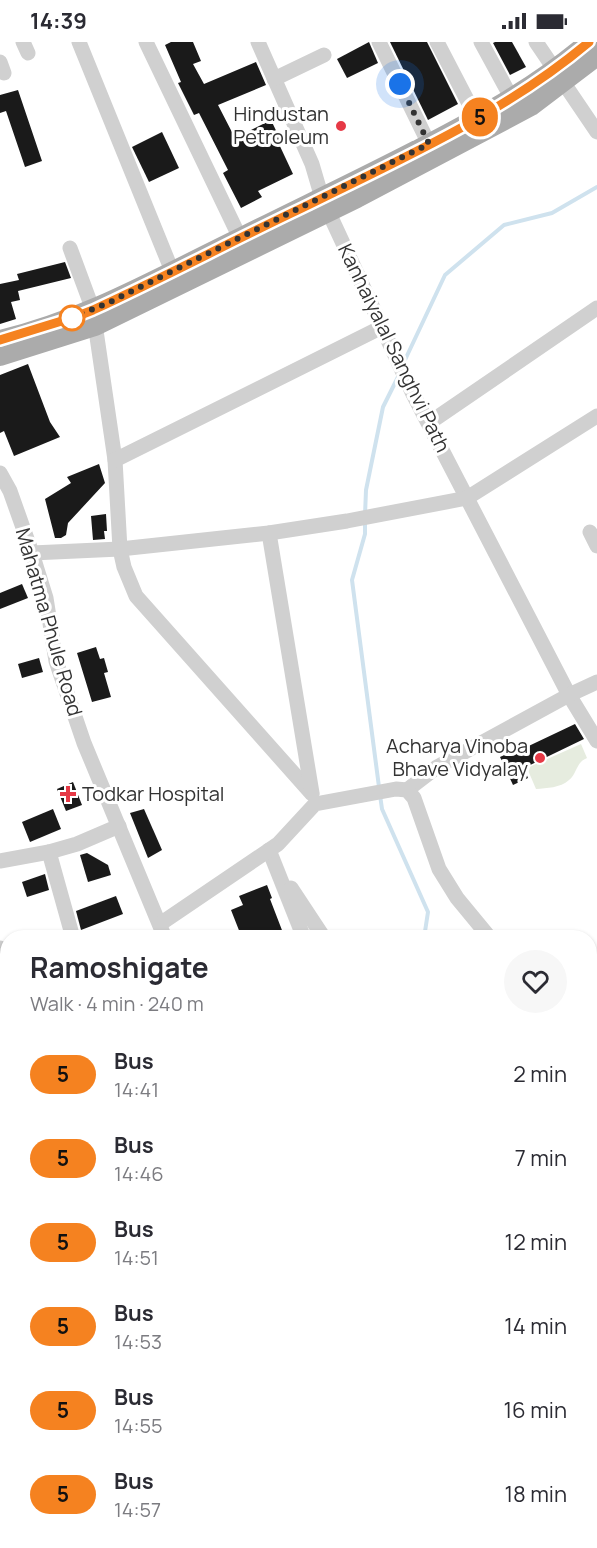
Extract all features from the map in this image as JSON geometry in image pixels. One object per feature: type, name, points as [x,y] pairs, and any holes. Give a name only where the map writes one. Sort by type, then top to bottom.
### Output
[{"type":"main road","points":[[0,356],[94,318],[325,205],[484,132],[531,106],[590,42]]},
{"type":"main road","points":[[0,340],[78,316],[94,318],[172,271],[240,238],[325,205],[429,144],[597,56]]},
{"type":"street","points":[[80,42],[172,271]]},
{"type":"street","points":[[146,42],[240,238]]},
{"type":"street","name":"Kanhaiyalal Sanghvi Path","points":[[258,42],[312,164],[325,205],[398,363],[569,695],[597,741]]},
{"type":"street","points":[[379,42],[429,144]]},
{"type":"street","points":[[437,42],[477,119]]},
{"type":"street","points":[[481,42],[512,99]]},
{"type":"street","points":[[536,42],[597,132]]},
{"type":"street","points":[[274,79],[324,55]]},
{"type":"street","points":[[70,248],[94,318],[115,460],[120,549],[124,567],[136,596],[313,799]]},
{"type":"street","points":[[429,423],[597,308]]},
{"type":"street","points":[[115,460],[382,327]]},
{"type":"street","points":[[32,553],[120,549],[270,532],[346,521],[467,498],[597,416]]},
{"type":"street","name":"Mahatma Phule Road","points":[[0,473],[10,491],[32,553],[46,598],[56,661],[84,743],[162,930]]},
{"type":"street","points":[[270,532],[313,799]]},
{"type":"street","points":[[163,930],[278,844],[313,799],[402,789],[437,767],[597,682]]},
{"type":"street","points":[[402,789],[419,807],[427,838],[439,869],[457,898],[483,930]]},
{"type":"street","points":[[0,861],[50,852],[77,844],[119,826]]},
{"type":"street","points":[[269,850],[301,930]]},
{"type":"street","points":[[50,852],[71,930]]},
{"type":"street","points":[[276,867],[319,930]]},
{"type":"street","points":[[597,1348],[597,1356]]},
{"type":"shaded area","points":[[581,744],[587,758],[581,762],[572,777],[558,786],[536,789],[527,768]]},
{"type":"building","points":[[171,42],[193,42],[201,61],[193,64],[204,84],[256,62],[266,85],[218,105],[235,138],[271,120],[281,141],[278,142],[293,174],[258,191],[262,197],[241,208],[223,173],[228,170],[199,113],[194,115],[178,83],[181,82],[165,45]]},
{"type":"building","points":[[369,42],[378,63],[347,78],[337,59]]},
{"type":"building","points":[[390,42],[427,42],[458,104],[428,120]]},
{"type":"building","points":[[512,42],[526,67],[510,75],[493,43]]},
{"type":"building","points":[[18,90],[42,161],[25,167],[6,111],[0,113],[0,95]]},
{"type":"building","points":[[162,132],[179,168],[149,182],[132,147]]},
{"type":"building","points":[[65,262],[71,278],[18,291],[20,300],[11,302],[16,319],[0,324],[0,284],[19,280],[17,274]]},
{"type":"building","points":[[28,364],[50,422],[60,437],[14,456],[4,431],[0,433],[0,375]]},
{"type":"building","points":[[99,464],[105,483],[68,523],[66,535],[55,538],[45,499],[71,483],[67,477]]},
{"type":"building","points":[[106,514],[105,539],[93,540],[91,516]]},
{"type":"building","points":[[22,584],[28,598],[0,609],[0,593]]},
{"type":"building","points":[[96,647],[100,659],[104,658],[108,672],[104,673],[111,697],[92,702],[77,653]]},
{"type":"building","points":[[39,658],[43,672],[22,678],[18,664]]},
{"type":"building","points":[[575,724],[584,739],[524,768],[528,778],[513,785],[500,757],[515,750],[516,752]]},
{"type":"building","points":[[73,782],[82,805],[66,811],[57,789]]},
{"type":"building","points":[[53,809],[61,829],[30,842],[22,822]]},
{"type":"building","points":[[144,809],[162,850],[148,858],[130,813]]},
{"type":"building","points":[[87,853],[108,865],[111,875],[88,882],[80,855]]},
{"type":"building","points":[[45,874],[49,890],[27,897],[22,882]]},
{"type":"building","points":[[267,885],[282,930],[239,930],[231,910],[243,905],[239,896]]},
{"type":"building","points":[[116,896],[123,914],[81,930],[76,911]]},
{"type":"waterway","points":[[404,362],[445,275],[504,225],[552,213],[597,187]]},
{"type":"waterway","points":[[365,515],[366,490],[383,407],[399,375]]},
{"type":"waterway","points":[[365,522],[365,534],[352,580],[379,787]]},
{"type":"waterway","points":[[380,795],[382,809],[428,912],[425,930]]},
{"type":"bus line","name":"5","points":[[0,340],[93,310],[350,184],[477,119],[522,93],[589,42]]},
{"type":"place","name":"Hindustan Petroleum","points":[[341,126]]},
{"type":"place","name":"Acharya Vinoba Bhave Vidyalay","points":[[540,758]]},
{"type":"place","name":"Todkar Hospital","points":[[68,794]]},
{"type":"route","points":[[72,318],[110,302],[429,144],[400,84]]}]
